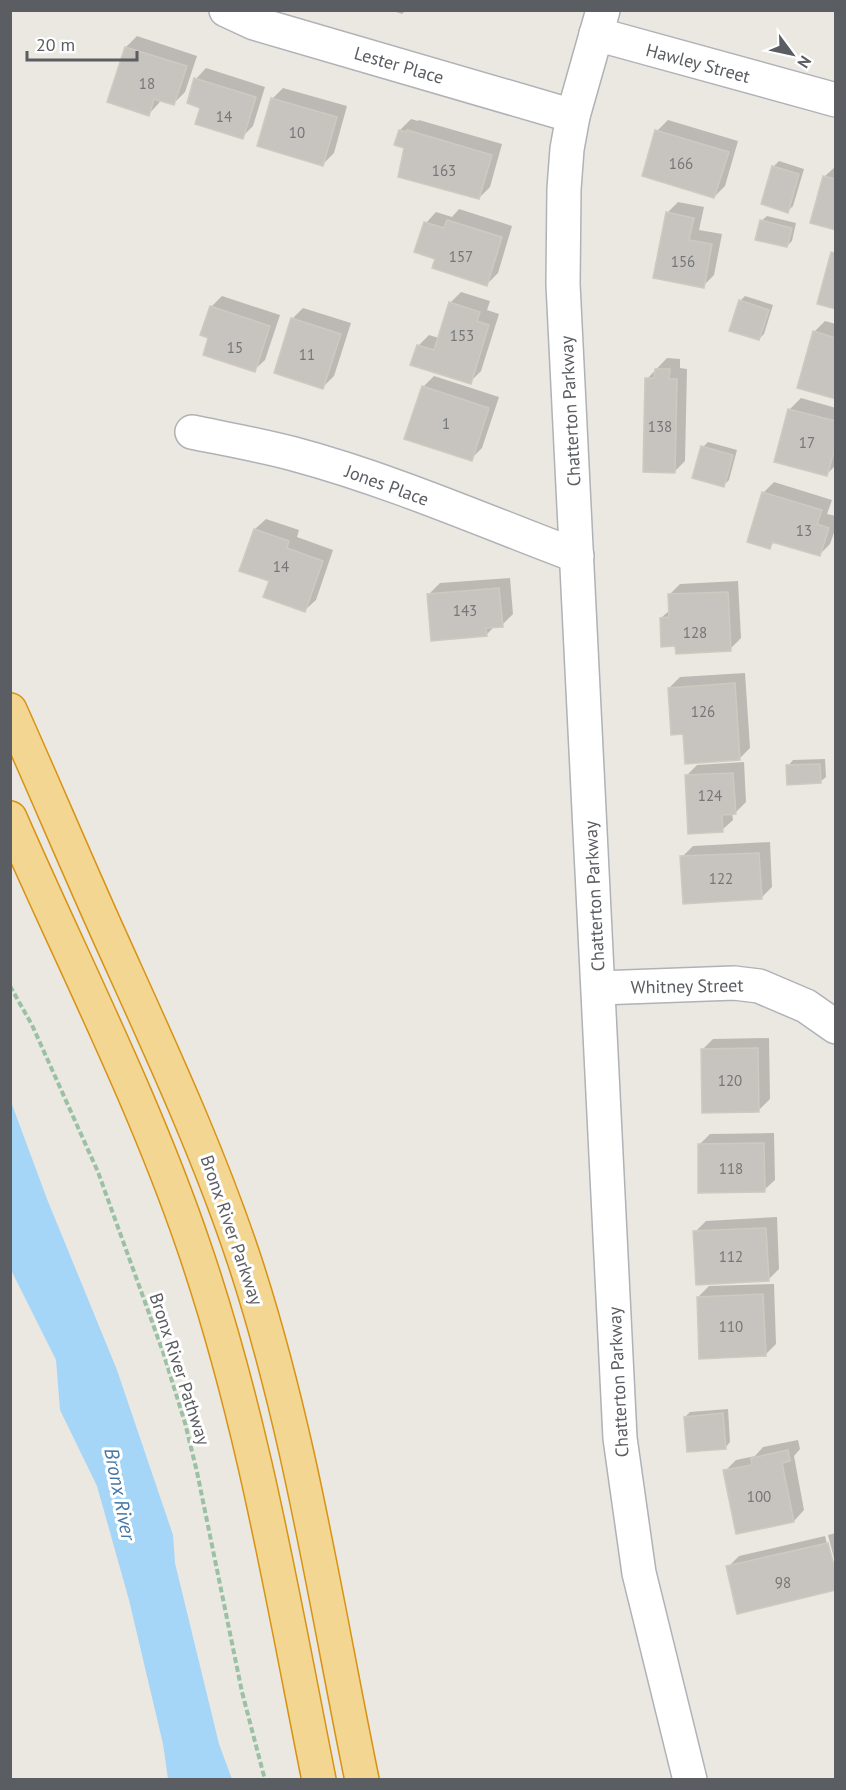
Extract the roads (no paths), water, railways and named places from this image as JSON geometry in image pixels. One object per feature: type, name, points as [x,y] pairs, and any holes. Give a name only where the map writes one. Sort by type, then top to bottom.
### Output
[{"type":"highway","name":"Bronx River Parkway","points":[[10,710],[182,1097],[222,1196],[244,1261],[275,1364],[299,1462],[362,1779]]},
{"type":"highway","points":[[10,818],[150,1133],[189,1233],[214,1310],[238,1394],[261,1490],[319,1779]]},
{"type":"street","name":"Lester Place","points":[[226,10],[254,23],[573,116]]},
{"type":"street","name":"Chatterton Parkway","points":[[599,22],[573,116],[567,149],[564,189],[563,284],[620,1438],[639,1573],[690,1779]]},
{"type":"street","name":"Hawley Street","points":[[599,22],[836,100]]},
{"type":"street","name":"Jones Place","points":[[192,432],[295,454],[347,470],[577,556]]},
{"type":"street","name":"Whitney Street","points":[[599,988],[734,983],[759,986],[806,1005],[836,1027]]},
{"type":"water","name":"Bronx River","points":[[10,1099],[47,1199],[117,1370],[173,1535],[175,1563],[219,1744],[232,1779],[168,1779],[163,1744],[129,1600],[97,1486],[60,1410],[56,1360],[11,1270]]}]
